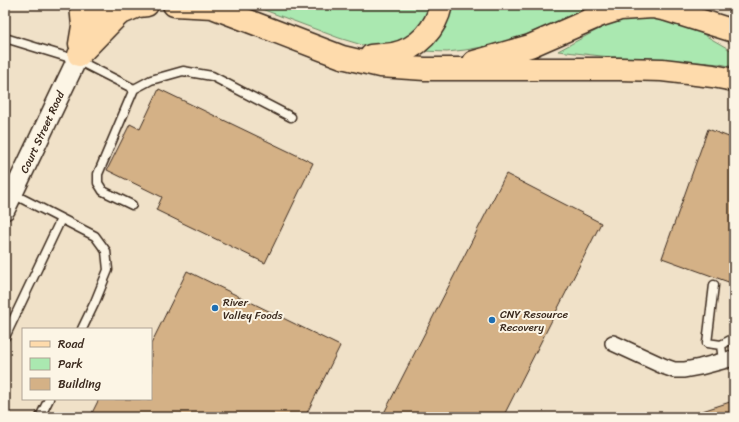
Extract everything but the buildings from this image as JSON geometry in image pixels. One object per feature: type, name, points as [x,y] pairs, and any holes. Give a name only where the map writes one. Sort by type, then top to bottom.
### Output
[{"type":"main road","points":[[78,57],[82,26],[81,5]]},
{"type":"main road","points":[[78,57],[103,5]]},
{"type":"main road","points":[[78,57],[119,14],[138,6],[147,5]]},
{"type":"main road","points":[[174,5],[210,6],[342,57],[380,66],[425,69],[662,70],[734,80]]},
{"type":"main road","points":[[342,57],[394,54],[413,47],[428,34],[439,14],[441,5]]},
{"type":"main road","points":[[702,5],[734,30]]},
{"type":"main road","points":[[449,69],[530,46],[601,15],[620,9],[653,7],[734,30]]},
{"type":"street","name":"Court Street Road","points":[[9,202],[78,57]]},
{"type":"street","points":[[612,343],[674,370],[684,370],[728,360]]},
{"type":"lane","points":[[5,38],[78,57],[134,89]]},
{"type":"lane","points":[[132,205],[103,191],[98,183],[98,174],[134,89],[151,80],[183,71],[212,76],[291,117]]},
{"type":"lane","points":[[9,202],[61,219],[95,236],[106,251],[108,270],[82,328]]},
{"type":"lane","points":[[5,337],[61,219]]},
{"type":"lane","points":[[714,285],[707,343],[721,345],[734,338]]},
{"type":"lane","points":[[721,345],[728,360]]},
{"type":"lane","points":[[40,417],[48,400]]},
{"type":"green space","points":[[251,5],[433,5],[423,27],[399,43],[375,47],[362,45],[339,38]]},
{"type":"green space","points":[[451,5],[595,5],[551,27],[494,45],[447,52],[423,51]]},
{"type":"green space","points":[[643,16],[678,21],[701,33],[734,52],[734,67],[720,64],[652,58],[610,57],[558,51],[614,21]]},
{"type":"place","name":"River Valley Foods","points":[[215,308]]},
{"type":"place","name":"CNY Resource Recovery","points":[[492,320]]}]
